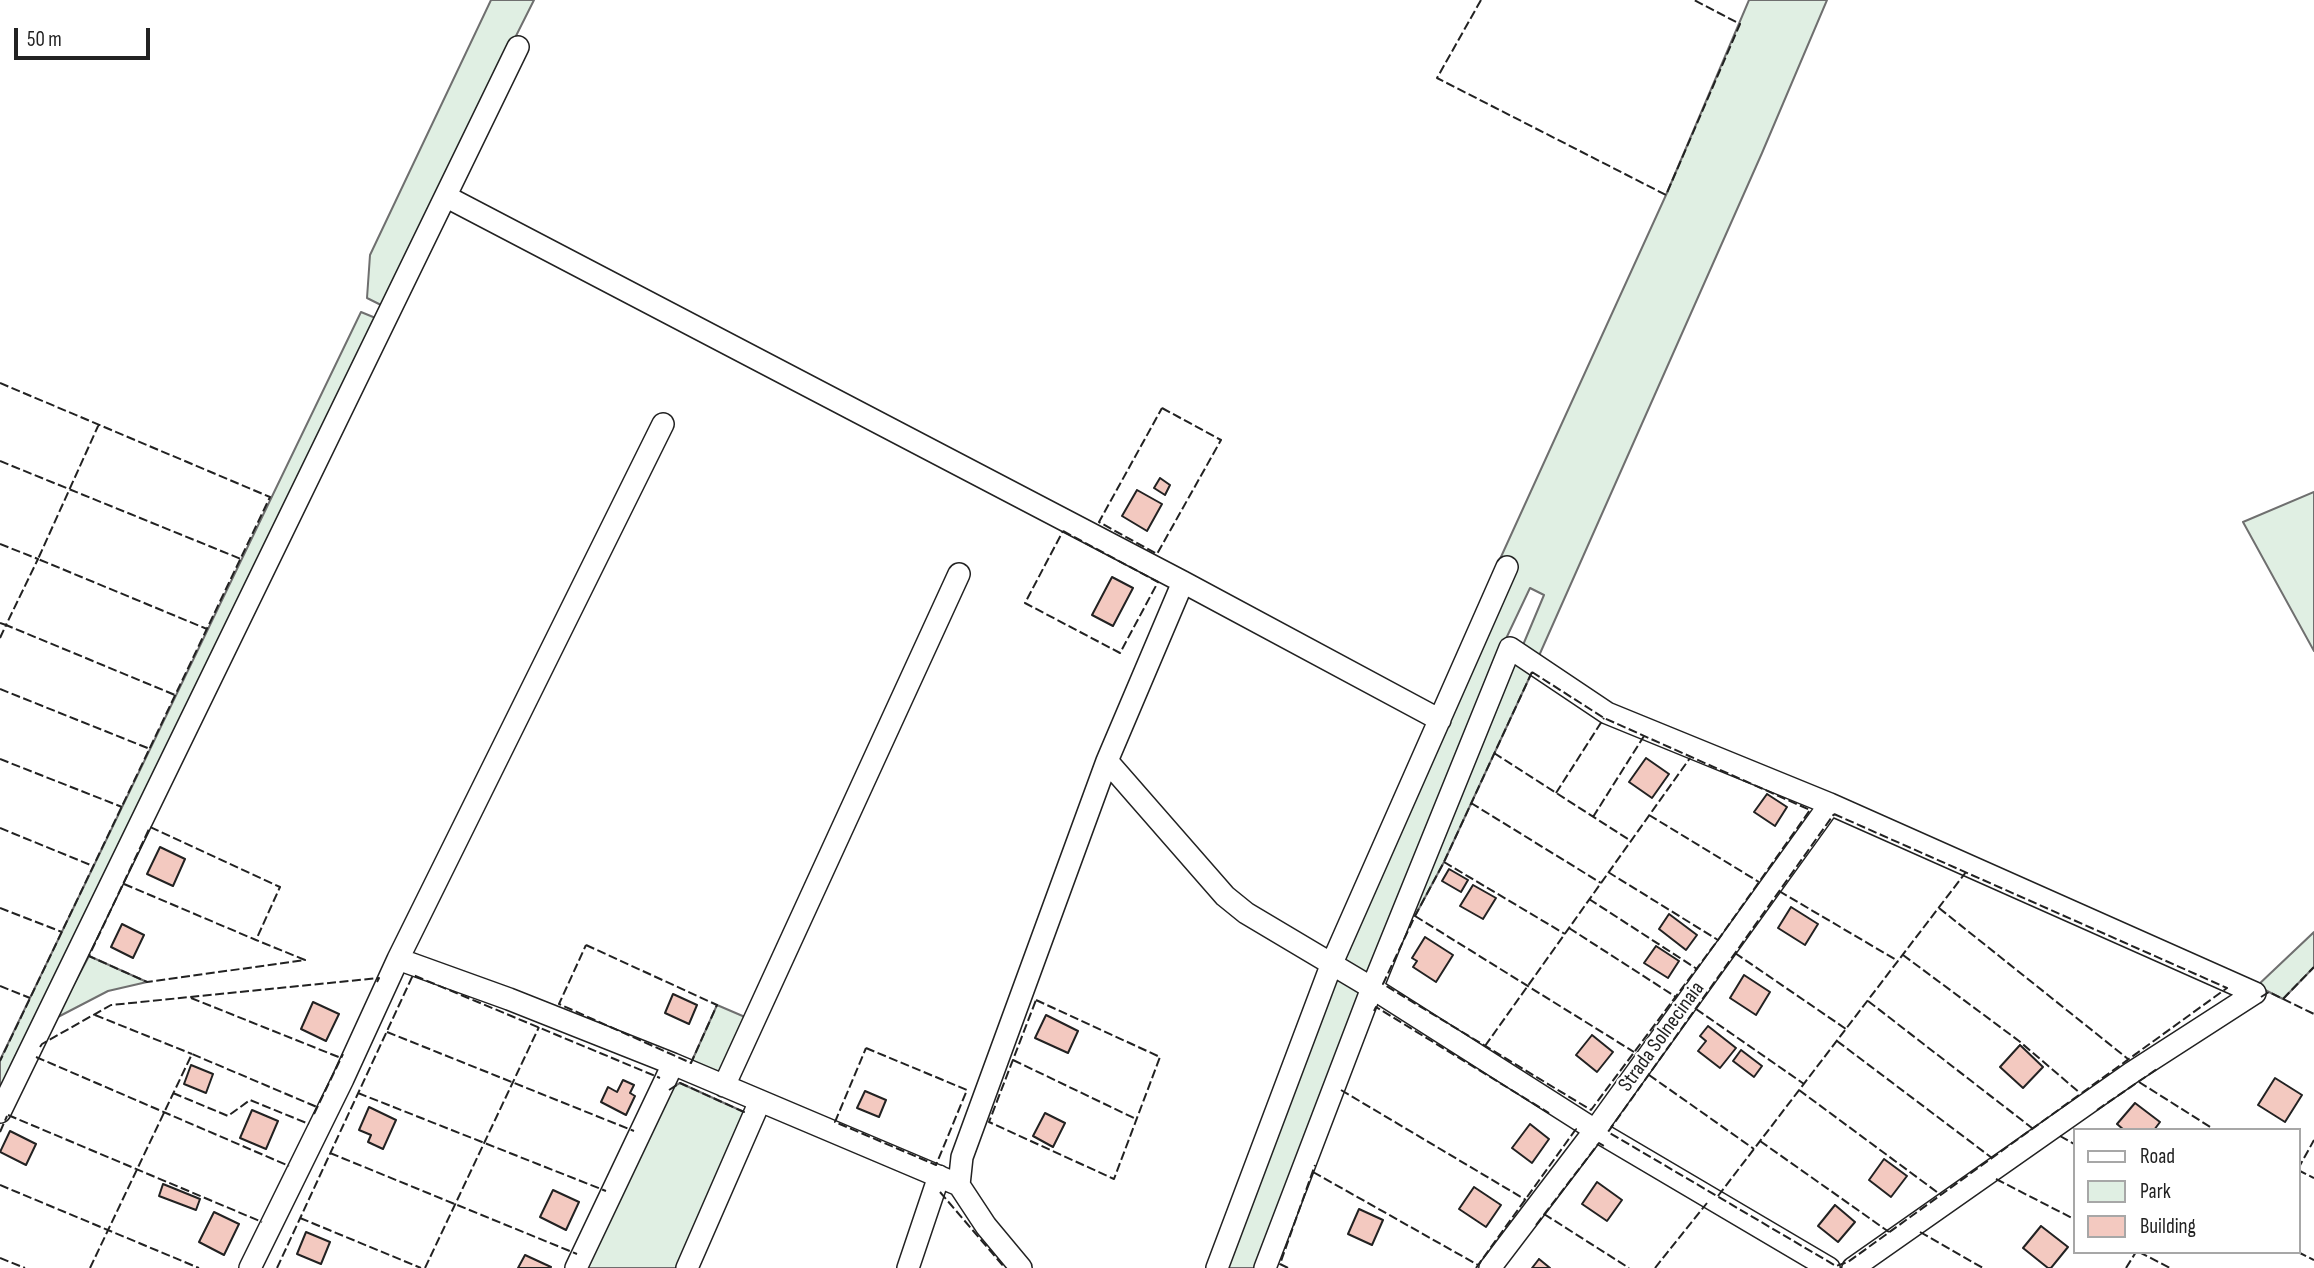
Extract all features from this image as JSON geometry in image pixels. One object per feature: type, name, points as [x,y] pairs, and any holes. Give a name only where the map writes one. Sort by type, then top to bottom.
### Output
[{"type":"street","points":[[0,1112],[518,47]]},
{"type":"street","points":[[447,197],[1183,582],[1440,720]]},
{"type":"street","points":[[250,1268],[343,1079],[398,959],[663,424]]},
{"type":"street","points":[[1217,1268],[1332,963],[1507,567]]},
{"type":"street","points":[[724,1086],[959,574]]},
{"type":"street","points":[[959,1185],[962,1157],[1107,761],[1183,582]]},
{"type":"street","points":[[1265,1268],[1372,988],[1510,648],[1607,713],[1830,804],[2255,993],[2131,1073],[1853,1268]]},
{"type":"street","points":[[1107,761],[1224,896],[1246,914],[1332,963],[1595,1130],[1829,1268]]},
{"type":"street","name":"Strada Solnecinaia","points":[[1490,1268],[1595,1130],[1830,804]]},
{"type":"street","points":[[398,959],[509,999],[673,1064],[959,1185],[986,1226],[1021,1268]]},
{"type":"street","points":[[576,1268],[673,1064]]},
{"type":"street","points":[[687,1268],[760,1101]]},
{"type":"street","points":[[908,1268],[939,1176]]},
{"type":"green space","points":[[491,0],[534,0],[381,305],[367,298],[370,255]]},
{"type":"green space","points":[[1749,0],[1827,0],[1538,658],[1523,645],[1544,595],[1530,588],[1503,645],[1368,976],[1342,959],[1495,570],[1666,195]]},
{"type":"green space","points":[[361,312],[378,319],[0,1098],[0,1060]]},
{"type":"green space","points":[[2314,492],[2314,651],[2243,522]]},
{"type":"green space","points":[[1513,657],[1532,672],[1444,862],[1415,916],[1408,911]]},
{"type":"green space","points":[[2314,932],[2314,967],[2283,999],[2257,986]]},
{"type":"green space","points":[[89,956],[147,982],[108,991],[56,1018]]},
{"type":"green space","points":[[1335,973],[1360,990],[1256,1268],[1224,1268]]},
{"type":"green space","points":[[717,1005],[745,1017],[719,1076],[691,1063]]},
{"type":"green space","points":[[680,1083],[744,1112],[681,1268],[586,1268],[669,1089]]},
{"type":"building","points":[[1160,478],[1170,485],[1165,495],[1154,488]]},
{"type":"building","points":[[1137,490],[1162,504],[1147,531],[1122,516]]},
{"type":"building","points":[[1112,577],[1133,588],[1113,626],[1092,615]]},
{"type":"building","points":[[1646,758],[1669,774],[1652,798],[1629,782]]},
{"type":"building","points":[[1767,794],[1787,807],[1775,826],[1754,812]]},
{"type":"building","points":[[160,847],[185,859],[173,886],[147,874]]},
{"type":"building","points":[[1449,869],[1468,880],[1461,892],[1442,881]]},
{"type":"building","points":[[1473,885],[1496,898],[1483,919],[1460,906]]},
{"type":"building","points":[[1791,907],[1818,924],[1805,945],[1778,928]]},
{"type":"building","points":[[1669,914],[1697,935],[1686,950],[1659,929]]},
{"type":"building","points":[[122,924],[144,935],[133,958],[111,947]]},
{"type":"building","points":[[1425,937],[1453,955],[1436,982],[1413,967],[1417,961],[1412,958]]},
{"type":"building","points":[[1656,946],[1679,961],[1668,978],[1644,963]]},
{"type":"building","points":[[1744,975],[1770,992],[1756,1015],[1730,998]]},
{"type":"building","points":[[673,994],[697,1005],[689,1024],[665,1013]]},
{"type":"building","points":[[313,1002],[339,1014],[326,1041],[301,1029]]},
{"type":"building","points":[[1046,1015],[1078,1031],[1068,1053],[1035,1038]]},
{"type":"building","points":[[1708,1026],[1736,1048],[1720,1068],[1698,1051],[1706,1041],[1700,1036]]},
{"type":"building","points":[[1592,1035],[1613,1052],[1597,1072],[1576,1055]]},
{"type":"building","points":[[2020,1045],[2043,1067],[2023,1088],[2000,1067]]},
{"type":"building","points":[[1741,1050],[1762,1066],[1754,1077],[1733,1061]]},
{"type":"building","points":[[191,1065],[213,1074],[206,1093],[184,1084]]},
{"type":"building","points":[[2275,1078],[2302,1095],[2285,1122],[2258,1105]]},
{"type":"building","points":[[623,1080],[634,1085],[630,1093],[635,1096],[626,1115],[601,1102],[608,1087],[617,1092]]},
{"type":"building","points":[[865,1091],[886,1100],[879,1117],[857,1108]]},
{"type":"building","points":[[2135,1103],[2160,1122],[2156,1128],[2122,1128],[2117,1124]]},
{"type":"building","points":[[369,1107],[396,1120],[383,1149],[368,1142],[371,1135],[359,1130]]},
{"type":"building","points":[[252,1110],[278,1121],[266,1149],[240,1138]]},
{"type":"building","points":[[1045,1113],[1065,1123],[1053,1147],[1033,1136]]},
{"type":"building","points":[[1530,1124],[1549,1139],[1532,1163],[1512,1148]]},
{"type":"building","points":[[10,1131],[36,1144],[26,1165],[0,1152]]},
{"type":"building","points":[[1884,1159],[1907,1176],[1891,1197],[1869,1180]]},
{"type":"building","points":[[1597,1182],[1622,1200],[1607,1221],[1582,1204]]},
{"type":"building","points":[[163,1184],[200,1199],[196,1210],[159,1196]]},
{"type":"building","points":[[1474,1187],[1501,1205],[1486,1227],[1459,1209]]},
{"type":"building","points":[[553,1190],[579,1202],[566,1230],[540,1217]]},
{"type":"building","points":[[1835,1205],[1855,1222],[1838,1242],[1818,1226]]},
{"type":"building","points":[[1359,1209],[1383,1220],[1372,1245],[1348,1234]]},
{"type":"building","points":[[214,1212],[239,1224],[224,1255],[199,1242]]},
{"type":"building","points":[[2041,1226],[2068,1247],[2051,1268],[2023,1248]]},
{"type":"building","points":[[306,1232],[330,1242],[321,1264],[297,1254]]},
{"type":"building","points":[[525,1255],[551,1267],[518,1268]]},
{"type":"building","points":[[1539,1259],[1550,1268],[1532,1268]]},
{"type":"fence","points":[[1481,0],[1437,78],[1666,195],[1740,24],[1694,0]]},
{"type":"fence","points":[[0,383],[270,497],[0,1061]]},
{"type":"fence","points":[[1162,408],[1221,440],[1157,554],[1099,522],[1162,408]]},
{"type":"fence","points":[[99,424],[38,559],[207,629]]},
{"type":"fence","points":[[0,461],[241,559]]},
{"type":"fence","points":[[1063,531],[1158,582],[1120,653],[1025,603],[1063,531]]},
{"type":"fence","points":[[0,544],[38,559],[6,625],[0,623]]},
{"type":"fence","points":[[0,638],[6,625],[175,695]]},
{"type":"fence","points":[[1532,672],[1604,718],[1810,810],[1718,940],[1591,1110],[1383,984],[1444,862],[1532,672]]},
{"type":"fence","points":[[0,689],[150,749]]},
{"type":"fence","points":[[1556,793],[1604,718]]},
{"type":"fence","points":[[1593,817],[1644,736]]},
{"type":"fence","points":[[1494,753],[1631,841]]},
{"type":"fence","points":[[1485,1046],[1690,758]]},
{"type":"fence","points":[[0,759],[122,807]]},
{"type":"fence","points":[[1471,803],[1601,883]]},
{"type":"fence","points":[[1834,814],[2227,988],[1848,1262],[1836,1266],[1608,1132],[1834,814]]},
{"type":"fence","points":[[1649,815],[1759,882]]},
{"type":"fence","points":[[124,884],[256,940],[305,960],[147,982],[89,956],[150,827],[280,887],[256,940]]},
{"type":"fence","points":[[0,828],[93,866]]},
{"type":"fence","points":[[1444,862],[1565,934]]},
{"type":"fence","points":[[1608,872],[1718,940]]},
{"type":"fence","points":[[1718,1196],[1966,872]]},
{"type":"fence","points":[[1779,891],[1898,961]]},
{"type":"fence","points":[[1589,899],[1697,969]]},
{"type":"fence","points":[[0,908],[62,932]]},
{"type":"fence","points":[[1939,908],[2128,1059]]},
{"type":"fence","points":[[1415,916],[1634,1052]]},
{"type":"fence","points":[[1569,928],[1676,997]]},
{"type":"fence","points":[[586,945],[717,1005],[691,1063],[559,1004],[586,945]]},
{"type":"fence","points":[[1735,953],[1846,1029]]},
{"type":"fence","points":[[1903,955],[2019,1041],[2080,1093]]},
{"type":"fence","points":[[2283,999],[2314,967]]},
{"type":"fence","points":[[277,1268],[413,975],[660,1078]]},
{"type":"fence","points":[[40,1047],[111,1005],[379,978],[377,982]]},
{"type":"fence","points":[[0,986],[30,998]]},
{"type":"fence","points":[[2261,997],[2269,992],[2314,1014]]},
{"type":"fence","points":[[191,998],[341,1058]]},
{"type":"fence","points":[[1036,1000],[1160,1057],[1114,1179],[989,1122],[1036,1000]]},
{"type":"fence","points":[[1868,1001],[2032,1128]]},
{"type":"fence","points":[[1374,1011],[1376,1007],[1549,1113]]},
{"type":"fence","points":[[1696,1009],[1804,1084]]},
{"type":"fence","points":[[95,1015],[192,1054]]},
{"type":"fence","points":[[425,1268],[539,1027]]},
{"type":"fence","points":[[387,1032],[634,1131]]},
{"type":"fence","points":[[1837,1041],[1992,1158]]},
{"type":"fence","points":[[866,1048],[967,1090],[936,1165],[835,1122],[866,1048]]},
{"type":"fence","points":[[90,1268],[192,1054],[317,1107]]},
{"type":"fence","points":[[314,1114],[343,1054]]},
{"type":"fence","points":[[36,1057],[289,1166]]},
{"type":"fence","points":[[1013,1060],[1136,1119]]},
{"type":"fence","points":[[2097,1110],[2157,1069]]},
{"type":"fence","points":[[1649,1075],[1754,1149]]},
{"type":"fence","points":[[2139,1082],[2212,1128]]},
{"type":"fence","points":[[669,1090],[680,1083],[744,1112],[744,1116]]},
{"type":"fence","points":[[1341,1090],[1526,1200]]},
{"type":"fence","points":[[1799,1090],[1941,1195]]},
{"type":"fence","points":[[173,1093],[228,1116],[250,1100],[309,1124]]},
{"type":"fence","points":[[358,1093],[606,1191]]},
{"type":"fence","points":[[8,1115],[262,1222]]},
{"type":"fence","points":[[0,1132],[7,1116]]},
{"type":"fence","points":[[1476,1268],[1576,1129],[1573,1127]]},
{"type":"fence","points":[[2060,1136],[2072,1143]]},
{"type":"fence","points":[[2300,1165],[2314,1140]]},
{"type":"fence","points":[[1760,1141],[1889,1232]]},
{"type":"fence","points":[[1536,1225],[1599,1143],[1604,1146]]},
{"type":"fence","points":[[330,1153],[577,1254]]},
{"type":"fence","points":[[1288,1268],[1280,1264],[1315,1165]]},
{"type":"fence","points":[[2300,1171],[2314,1178]]},
{"type":"fence","points":[[1313,1172],[1478,1265]]},
{"type":"fence","points":[[1996,1179],[2072,1218]]},
{"type":"fence","points":[[0,1185],[199,1268]]},
{"type":"fence","points":[[940,1192],[1005,1268]]},
{"type":"fence","points":[[1655,1268],[1707,1203]]},
{"type":"fence","points":[[1544,1214],[1629,1268]]},
{"type":"fence","points":[[300,1218],[421,1268]]},
{"type":"fence","points":[[1920,1232],[1983,1268]]},
{"type":"fence","points":[[2300,1253],[2314,1260]]},
{"type":"fence","points":[[2126,1268],[2135,1254]]},
{"type":"fence","points":[[2143,1254],[2170,1268]]},
{"type":"fence","points":[[0,1258],[25,1268]]}]
